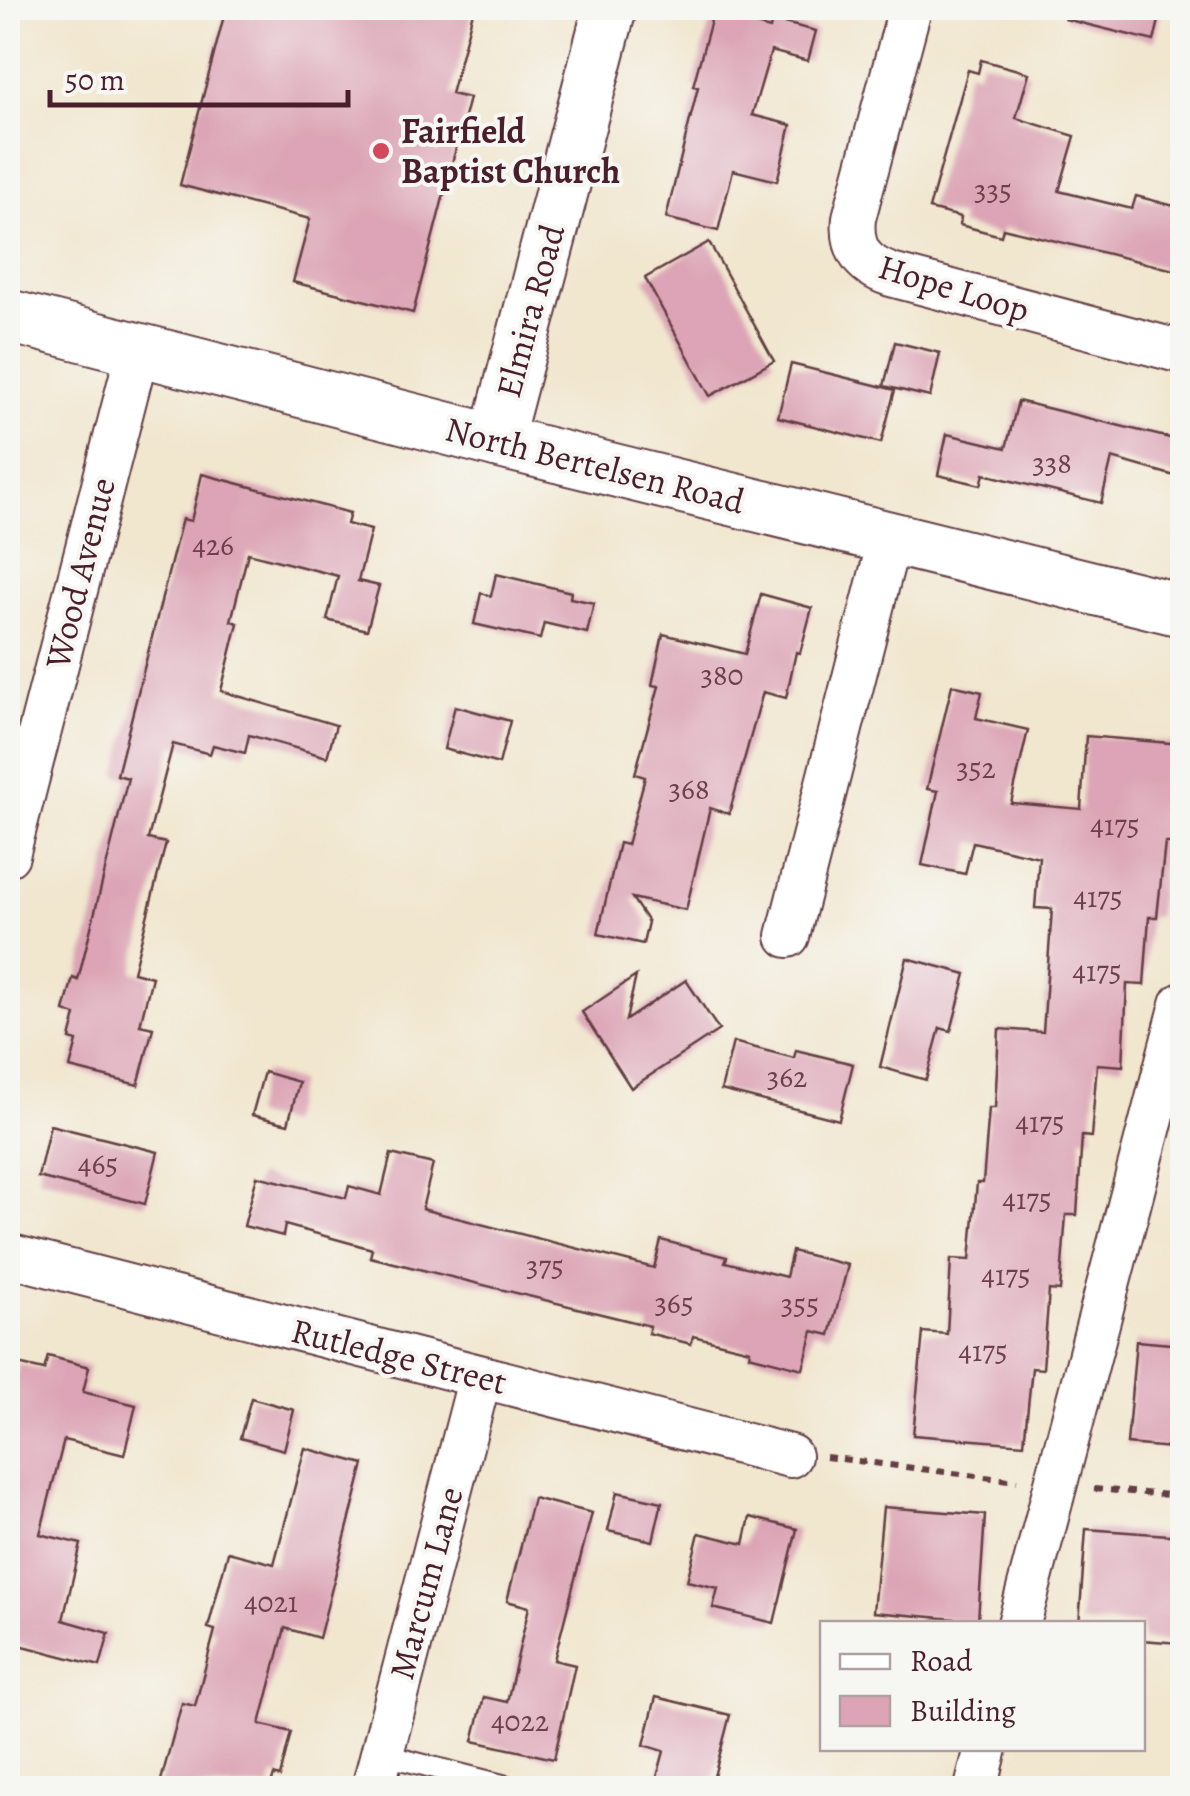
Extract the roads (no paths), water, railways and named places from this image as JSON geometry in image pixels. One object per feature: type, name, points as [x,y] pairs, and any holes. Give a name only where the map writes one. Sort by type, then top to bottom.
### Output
[{"type":"street","name":"Elmira Road","points":[[496,442],[610,8]]},
{"type":"street","name":"Hope Loop","points":[[910,8],[854,218],[853,241],[861,257],[869,265],[891,274],[1182,352]]},
{"type":"street","name":"North Bertelsen Road","points":[[8,316],[496,442],[1182,610]]},
{"type":"street","name":"Wood Avenue","points":[[8,855],[138,349]]},
{"type":"street","points":[[788,936],[890,538]]},
{"type":"street","points":[[1020,1621],[1182,1004]]},
{"type":"street","name":"Rutledge Street","points":[[8,1255],[790,1456]]},
{"type":"street","name":"Marcum Lane","points":[[377,1771],[480,1377]]},
{"type":"street","points":[[976,1788],[985,1751]]},
{"type":"lane","points":[[377,1771],[514,1788]]},
{"type":"place","name":"Fairfield Baptist Church","points":[[381,151]]}]
